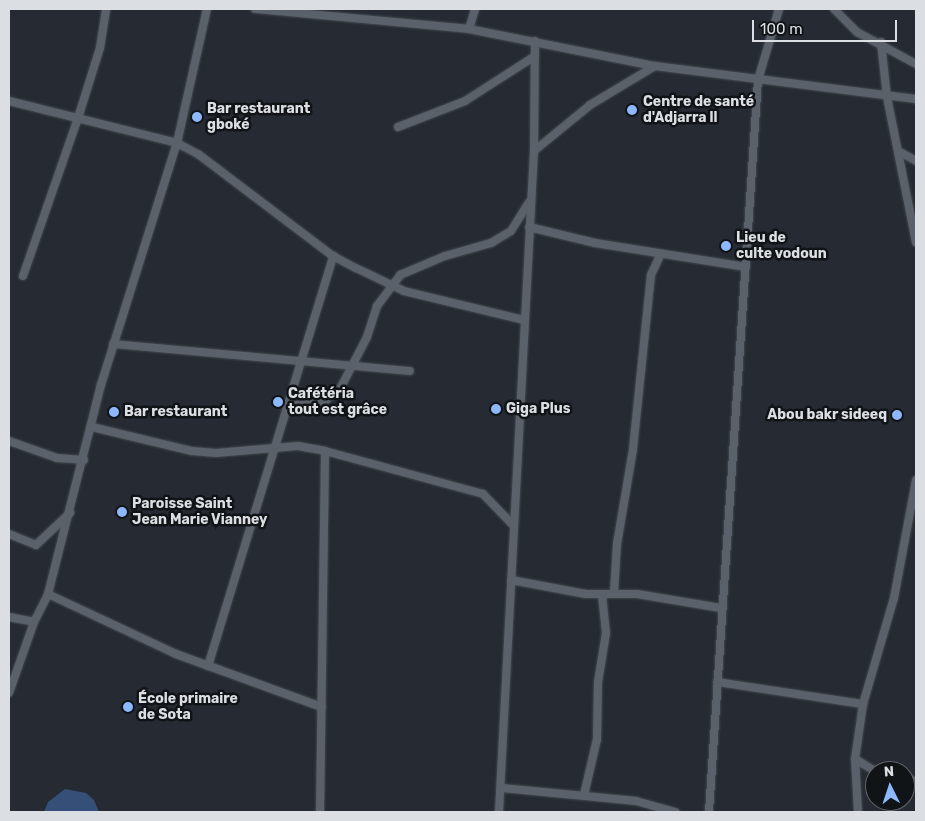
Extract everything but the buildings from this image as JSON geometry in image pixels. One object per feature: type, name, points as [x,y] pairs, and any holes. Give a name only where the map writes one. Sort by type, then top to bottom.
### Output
[{"type":"street","points":[[23,276],[78,118],[100,48],[106,9]]},
{"type":"street","points":[[9,693],[34,622],[48,594],[113,344],[177,143],[207,9]]},
{"type":"street","points":[[255,9],[468,29],[655,66],[887,97],[916,99]]},
{"type":"street","points":[[468,29],[474,9]]},
{"type":"street","points":[[710,812],[717,682],[758,80],[779,9]]},
{"type":"street","points":[[834,9],[857,32],[881,42],[916,64]]},
{"type":"street","points":[[499,812],[502,788],[513,525],[534,151],[535,41]]},
{"type":"street","points":[[881,42],[887,97],[900,152],[916,242]]},
{"type":"street","points":[[398,127],[466,101],[535,56]]},
{"type":"street","points":[[534,151],[590,105],[655,66]]},
{"type":"street","points":[[9,101],[177,143],[198,154],[333,256],[390,285],[524,320]]},
{"type":"street","points":[[900,152],[916,161]]},
{"type":"street","points":[[287,406],[324,402],[340,387],[358,356],[377,306],[390,285],[413,268],[491,243],[511,231],[531,200]]},
{"type":"street","points":[[529,227],[661,254],[746,267]]},
{"type":"street","points":[[614,593],[617,544],[633,449],[651,275],[661,254]]},
{"type":"street","points":[[208,666],[277,447],[299,360],[333,256]]},
{"type":"street","points":[[113,344],[352,364],[410,371]]},
{"type":"street","points":[[92,428],[192,451],[216,453],[277,447],[325,451],[484,494],[513,525]]},
{"type":"street","points":[[9,441],[57,458],[84,460]]},
{"type":"street","points":[[320,812],[325,451]]},
{"type":"street","points":[[858,812],[855,759],[863,704],[894,598],[914,505],[916,480]]},
{"type":"street","points":[[9,534],[36,545],[70,513]]},
{"type":"street","points":[[511,580],[602,595],[614,593],[722,608]]},
{"type":"street","points":[[48,594],[208,666],[322,707]]},
{"type":"street","points":[[584,795],[598,739],[598,682],[606,633],[602,595]]},
{"type":"street","points":[[9,617],[34,622]]},
{"type":"street","points":[[717,682],[863,704]]},
{"type":"street","points":[[855,759],[865,765]]},
{"type":"street","points":[[502,788],[636,801],[676,812]]},
{"type":"shaded area","points":[[65,789],[86,793],[94,800],[99,812],[44,812],[48,802]]},
{"type":"place","name":"Centre de santé d'Adjarra ll","points":[[632,110]]},
{"type":"place","name":"Bar restaurant gboké","points":[[197,117]]},
{"type":"place","name":"Lieu de culte vodoun","points":[[726,246]]},
{"type":"place","name":"Cafétéria tout est grâce","points":[[278,402]]},
{"type":"place","name":"Giga Plus","points":[[496,409]]},
{"type":"place","name":"Bar restaurant","points":[[114,412]]},
{"type":"place","name":"Abou bakr sideeq","points":[[897,415]]},
{"type":"place","name":"Paroisse Saint Jean Marie Vianney","points":[[122,512]]},
{"type":"place","name":"École primaire de Sota","points":[[128,707]]}]
